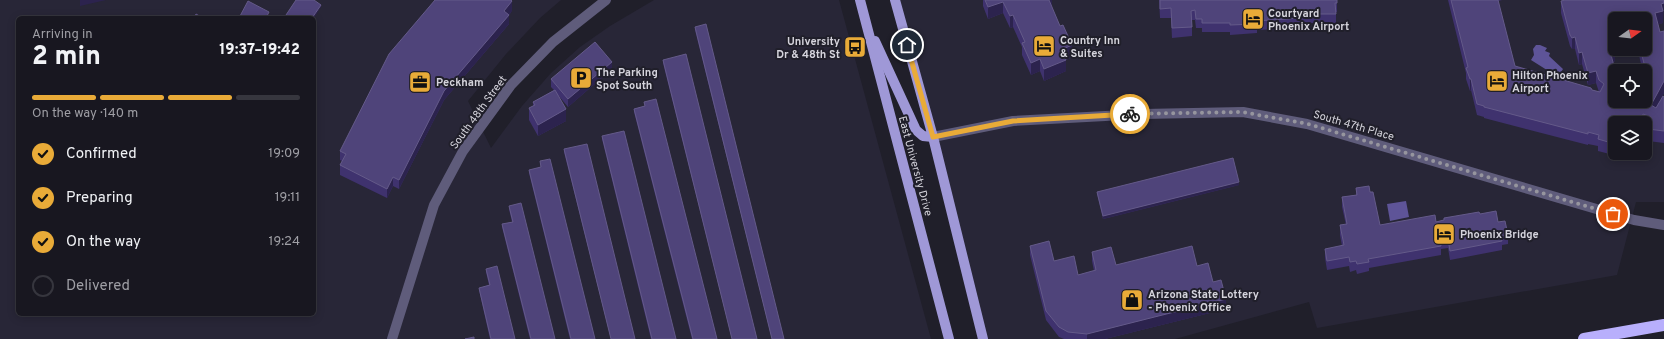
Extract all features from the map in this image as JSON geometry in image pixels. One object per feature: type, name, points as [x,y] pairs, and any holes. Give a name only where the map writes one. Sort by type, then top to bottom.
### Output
[{"type":"highway","points":[[1584,339],[1664,325]]},
{"type":"main road","name":"East University Drive","points":[[860,0],[949,339]]},
{"type":"main road","name":"East University Drive","points":[[895,0],[933,137],[983,339]]},
{"type":"main road","points":[[864,19],[916,130],[923,136],[933,137]]},
{"type":"street","name":"South 48th Street","points":[[392,339],[434,205],[463,151],[511,85],[553,42],[606,0]]},
{"type":"street","name":"South 47th Place","points":[[933,137],[1013,121],[1158,113],[1242,112],[1308,124],[1634,220],[1664,226]]},
{"type":"shaded area","points":[[0,0],[561,0],[540,18],[506,54],[468,101],[491,148],[522,106],[551,73],[580,47],[610,26],[654,0],[839,0],[931,339],[0,339]]},
{"type":"shaded area","points":[[895,0],[1664,0],[1664,202],[1636,202],[1617,275],[1317,328],[1309,302],[1175,339],[983,339]]},
{"type":"shaded area","points":[[1536,45],[1547,48],[1545,51],[1550,53],[1549,56],[1563,69],[1558,77],[1531,60],[1534,55],[1533,49]]},
{"type":"shaded area","points":[[1406,201],[1409,217],[1390,221],[1387,204]]},
{"type":"building","points":[[296,0],[314,0],[321,5],[313,16],[285,16]]},
{"type":"building","name":"Peckham","points":[[435,0],[512,1],[504,11],[509,15],[444,91],[399,180],[393,177],[387,189],[340,165],[346,154],[340,151],[389,54]]},
{"type":"building","name":"Country Inn & Suites","points":[[985,0],[1049,0],[1060,26],[1063,25],[1072,45],[1061,50],[1066,60],[1044,69],[1040,59],[1031,63],[1022,43],[1025,42],[1013,15],[1010,16],[1003,2],[988,7]]},
{"type":"building","name":"Courtyard Phoenix Airport","points":[[1160,0],[1337,0],[1337,3],[1335,3],[1336,14],[1301,14],[1301,18],[1256,21],[1257,24],[1230,25],[1230,23],[1202,23],[1202,19],[1196,19],[1195,10],[1191,11],[1192,27],[1172,28],[1171,8],[1160,9]]},
{"type":"building","name":"Hilton Phoenix Airport","points":[[1451,0],[1498,0],[1515,66],[1600,92],[1604,84],[1599,80],[1596,71],[1588,73],[1582,52],[1579,53],[1575,37],[1572,38],[1570,35],[1561,1],[1664,0],[1664,3],[1661,4],[1663,11],[1655,13],[1660,32],[1664,31],[1664,81],[1652,103],[1652,64],[1642,64],[1644,63],[1642,56],[1652,56],[1652,12],[1608,12],[1608,56],[1611,56],[1613,64],[1608,64],[1608,108],[1652,108],[1652,106],[1656,108],[1663,96],[1664,131],[1652,130],[1652,116],[1643,114],[1642,116],[1608,116],[1608,142],[1598,139],[1599,135],[1588,132],[1588,134],[1484,107],[1477,104],[1471,79],[1466,68],[1468,67]]},
{"type":"building","points":[[248,1],[269,12],[267,16],[240,16]]},
{"type":"building","points":[[706,24],[784,339],[772,339],[695,27]]},
{"type":"building","points":[[856,38],[858,44],[855,47],[853,39]]},
{"type":"building","name":"The Parking Spot South","points":[[595,42],[612,62],[568,99],[551,79]]},
{"type":"building","points":[[686,54],[757,339],[732,339],[663,60]]},
{"type":"building","points":[[555,90],[566,109],[538,125],[529,108],[535,105],[533,102]]},
{"type":"building","points":[[656,99],[717,339],[693,339],[634,109],[645,106],[644,102]]},
{"type":"building","points":[[624,131],[676,339],[652,339],[602,136]]},
{"type":"building","points":[[587,144],[635,339],[611,339],[564,149]]},
{"type":"building","points":[[1233,158],[1239,182],[1103,216],[1097,192]]},
{"type":"building","points":[[550,159],[595,339],[571,339],[529,170],[541,167],[540,161]]},
{"type":"building","name":"Phoenix Bridge","points":[[1369,186],[1370,192],[1373,192],[1380,225],[1435,215],[1436,222],[1444,220],[1444,218],[1479,212],[1480,214],[1496,211],[1498,222],[1505,221],[1508,235],[1501,236],[1502,241],[1450,251],[1448,239],[1440,240],[1441,246],[1368,259],[1369,262],[1357,264],[1356,261],[1350,262],[1349,257],[1327,261],[1325,249],[1344,245],[1340,225],[1347,224],[1342,197],[1357,195],[1356,188]]},
{"type":"building","points":[[521,203],[555,339],[531,339],[502,224],[513,222],[509,206]]},
{"type":"building","name":"Arizona State Lottery - Phoenix Office","points":[[1049,241],[1054,261],[1074,256],[1078,275],[1096,270],[1092,252],[1111,247],[1116,265],[1192,246],[1197,266],[1208,263],[1213,282],[1221,280],[1226,299],[1087,334],[1068,332],[1059,327],[1046,311],[1030,246]]},
{"type":"building","points":[[497,266],[515,339],[491,339],[479,288],[490,285],[486,269]]},
{"type":"way so far","points":[[1130,114],[1242,112],[1308,124],[1613,214]]},
{"type":"place","name":"Courtyard Phoenix Airport","points":[[1253,19]]},
{"type":"place","name":"Country Inn & Suites","points":[[1044,46]]},
{"type":"place","name":"University Dr & 48th St","points":[[855,47]]},
{"type":"place","name":"The Parking Spot South","points":[[581,78]]},
{"type":"place","name":"Hilton Phoenix Airport","points":[[1497,81]]},
{"type":"place","name":"Peckham","points":[[420,82]]},
{"type":"place","name":"Phoenix Bridge","points":[[1444,234]]},
{"type":"place","name":"Arizona State Lottery - Phoenix Office","points":[[1132,300]]},
{"type":"route","points":[[907,45],[933,137],[1013,121],[1130,114]]}]
